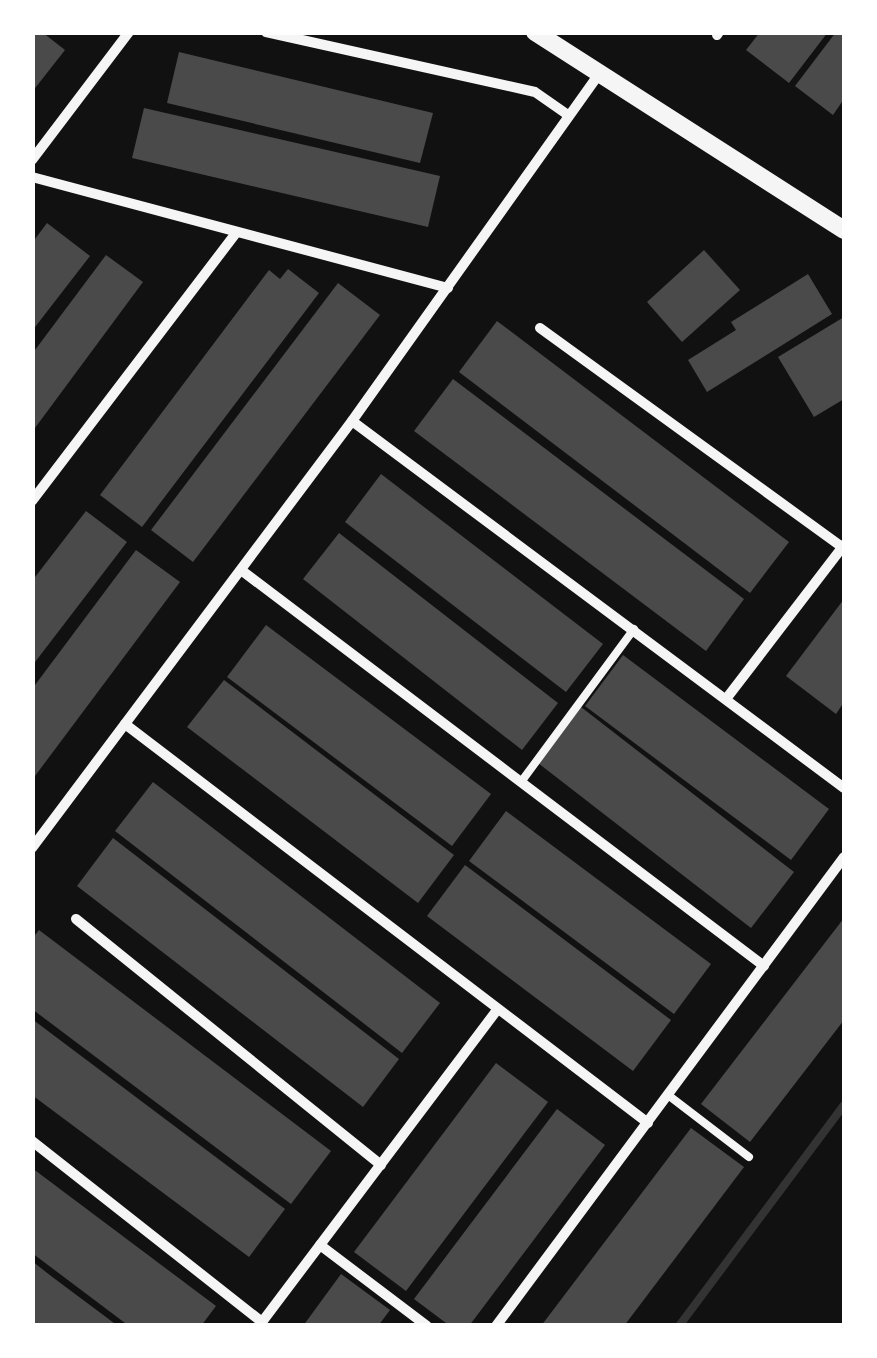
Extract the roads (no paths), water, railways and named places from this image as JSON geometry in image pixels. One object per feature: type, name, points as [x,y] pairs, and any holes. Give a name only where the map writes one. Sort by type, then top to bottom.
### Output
[{"type":"street","points":[[32,160],[129,32]]},
{"type":"street","points":[[266,32],[535,92],[568,115]]},
{"type":"street","points":[[535,32],[844,230]]},
{"type":"street","points":[[32,848],[352,422],[599,74]]},
{"type":"street","points":[[32,177],[448,288]]},
{"type":"street","points":[[32,501],[236,233]]},
{"type":"street","points":[[540,328],[843,546],[726,698]]},
{"type":"street","points":[[352,422],[844,788]]},
{"type":"street","points":[[241,570],[764,966]]},
{"type":"street","points":[[126,724],[648,1123]]},
{"type":"street","points":[[496,1326],[844,857]]},
{"type":"street","points":[[76,919],[380,1165]]},
{"type":"street","points":[[32,1140],[261,1324],[497,1010]]},
{"type":"street","points":[[320,1245],[427,1326]]},
{"type":"lane","points":[[521,782],[634,629]]},
{"type":"lane","points":[[668,1095],[749,1157]]},
{"type":"waterway","points":[[679,1326],[844,1105]]}]
